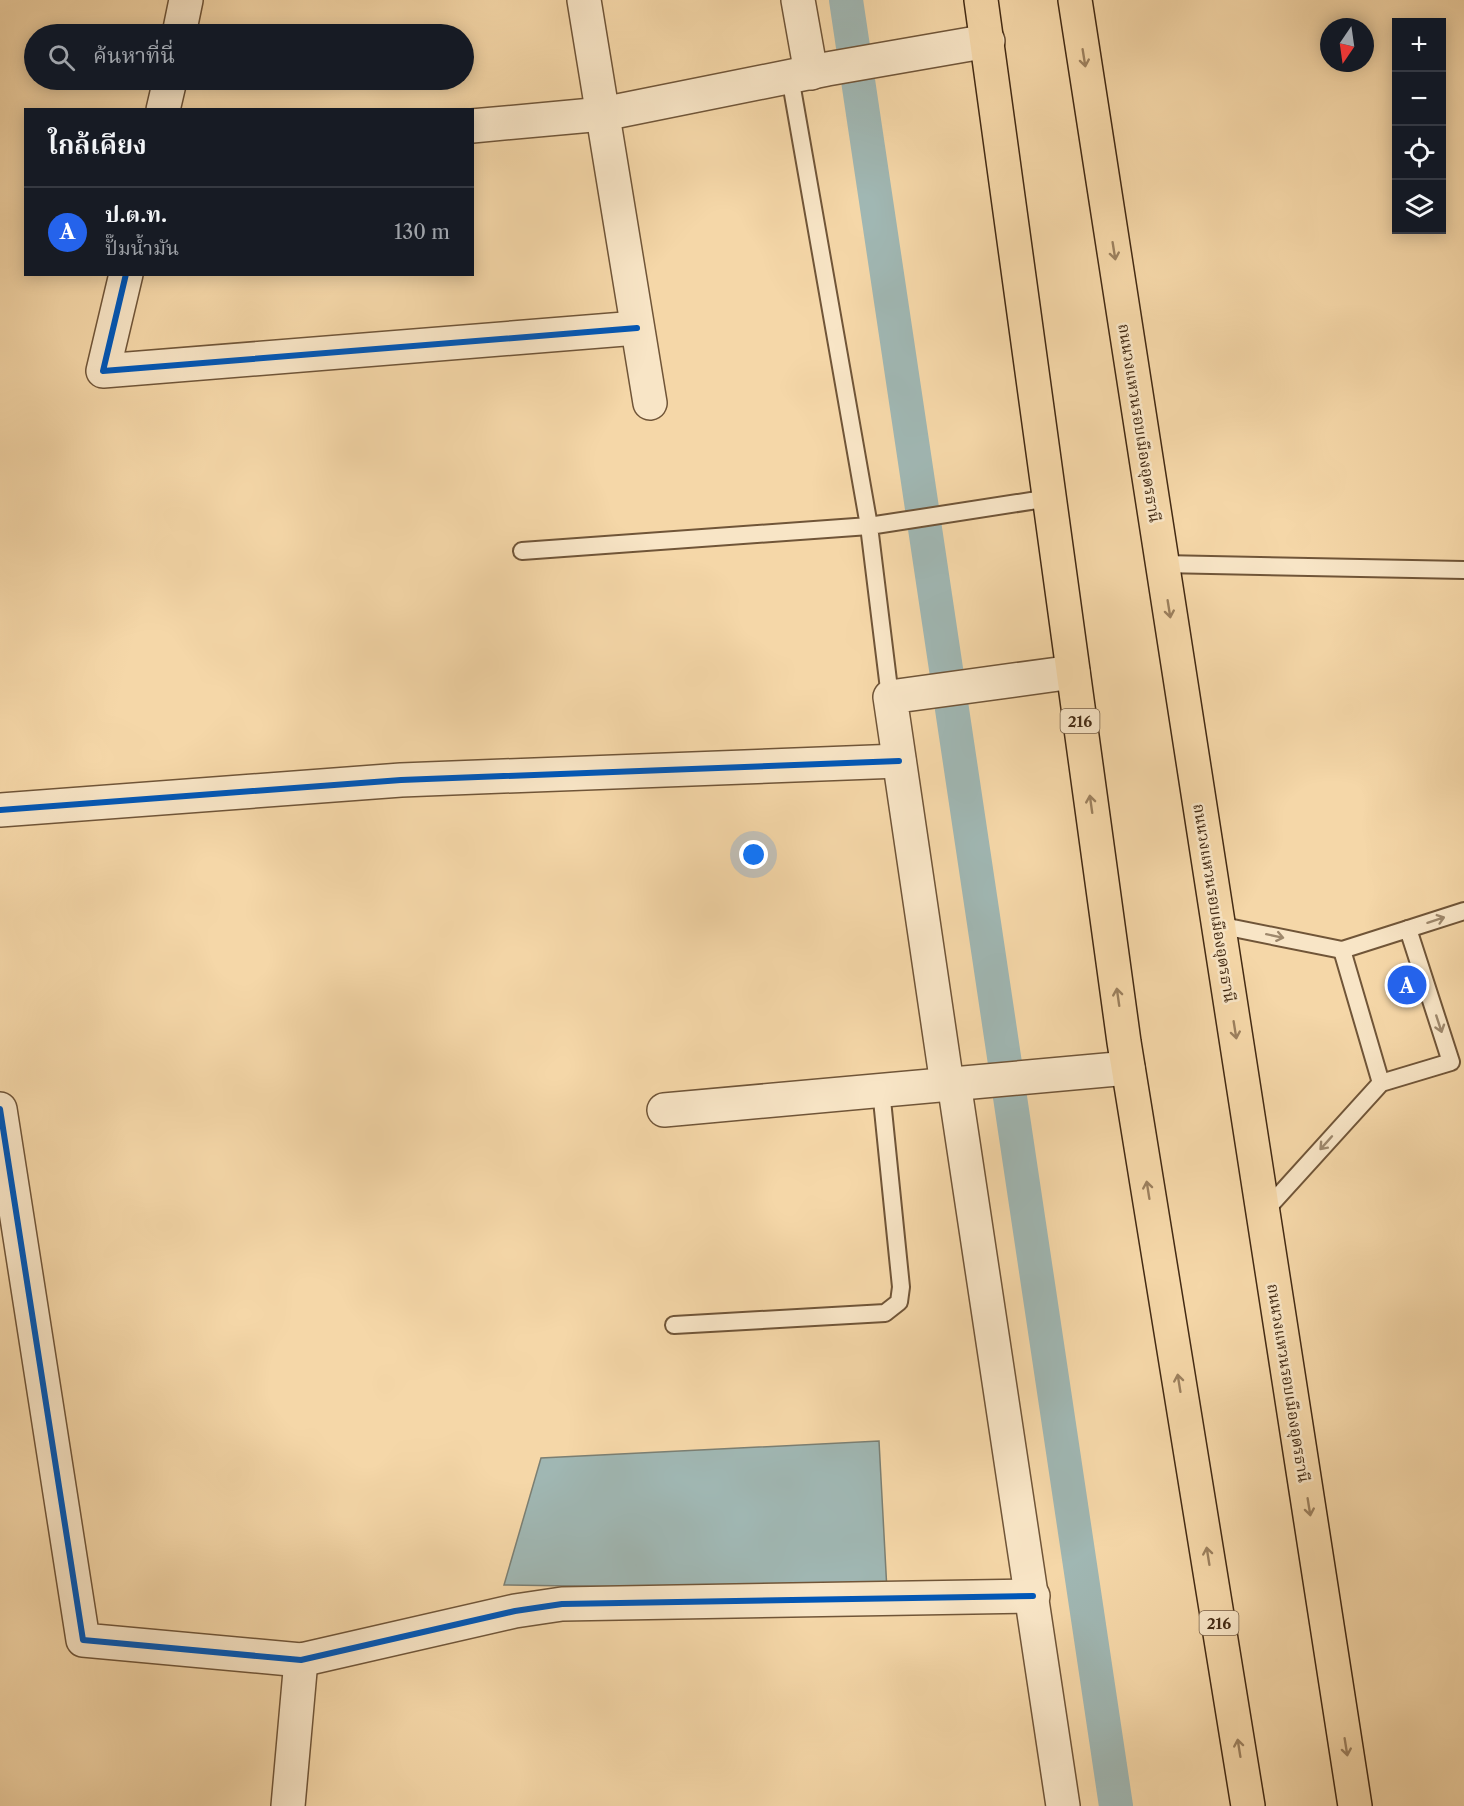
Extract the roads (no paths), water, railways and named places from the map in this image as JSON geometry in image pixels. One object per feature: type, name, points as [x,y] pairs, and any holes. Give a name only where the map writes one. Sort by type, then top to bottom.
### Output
[{"type":"highway","name":"216","points":[[981,0],[1128,1068],[1248,1806]]},
{"type":"highway","name":"ถนนวงแหวนรอบเมืองอุดรธานี","points":[[1075,0],[1355,1806]]},
{"type":"street","points":[[181,24],[186,0]]},
{"type":"street","points":[[584,0],[650,403]]},
{"type":"street","points":[[798,0],[809,73]]},
{"type":"street","points":[[474,126],[603,114],[809,73],[988,41]]},
{"type":"street","points":[[163,108],[168,90]]},
{"type":"street","points":[[126,276],[103,370],[637,328]]},
{"type":"street","points":[[1063,1806],[1033,1596],[953,1083],[899,761],[897,696],[1073,672]]},
{"type":"street","points":[[0,810],[401,780],[899,761]]},
{"type":"street","points":[[664,1110],[1128,1068]]},
{"type":"street","points":[[0,1109],[83,1640],[301,1660],[515,1611],[562,1604],[1033,1596]]},
{"type":"street","points":[[288,1806],[301,1660]]},
{"type":"lane","points":[[809,73],[876,525],[897,696]]},
{"type":"lane","points":[[522,551],[876,525],[1050,498]]},
{"type":"lane","points":[[1162,564],[1464,570]]},
{"type":"lane","points":[[1218,925],[1342,950],[1464,911]]},
{"type":"lane","points":[[1263,1213],[1381,1083],[1458,1062],[1408,929]]},
{"type":"lane","points":[[1342,950],[1381,1083]]},
{"type":"lane","points":[[674,1325],[885,1313],[899,1302],[901,1287],[881,1090]]},
{"type":"water","points":[[879,1441],[887,1591],[504,1585],[541,1458]]},
{"type":"waterway","points":[[846,0],[1116,1806]]},
{"type":"place","name":"ป.ต.ท.","points":[[1407,985]]}]
